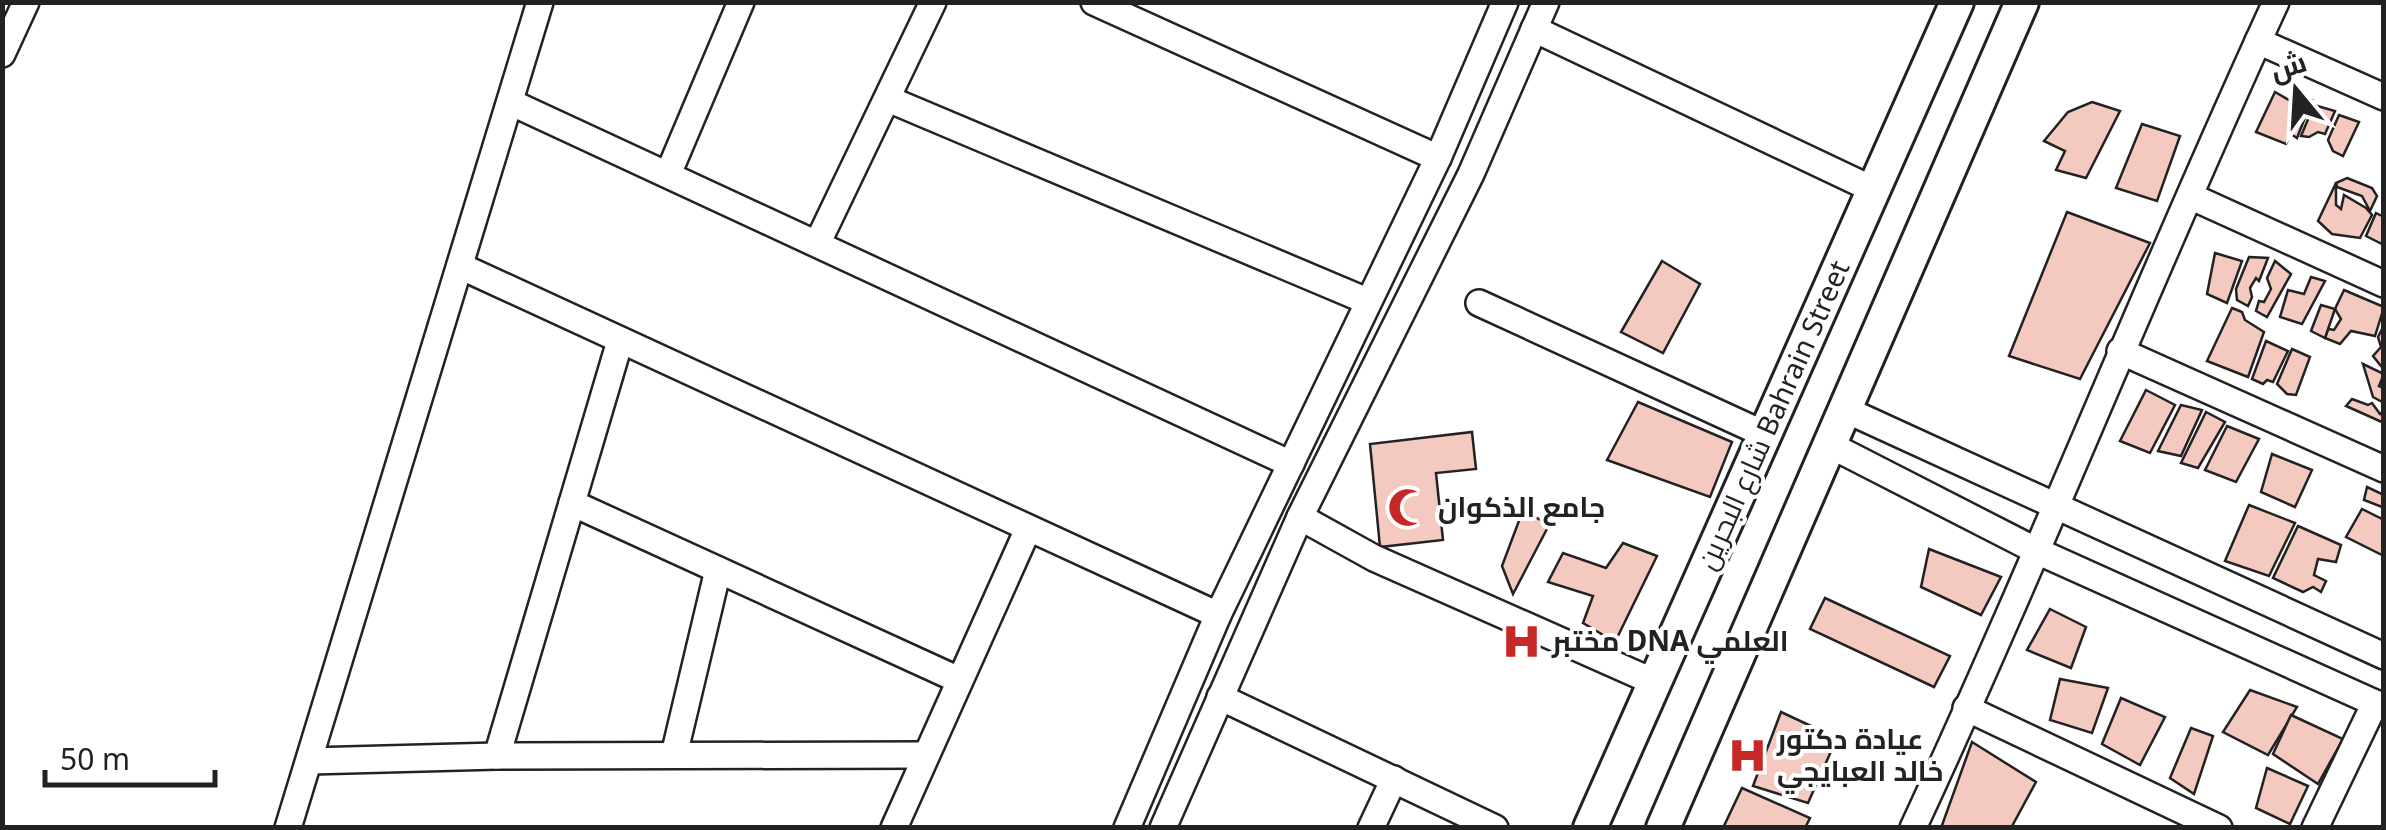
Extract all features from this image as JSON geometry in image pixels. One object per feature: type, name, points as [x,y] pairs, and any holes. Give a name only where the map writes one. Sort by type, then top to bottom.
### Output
[{"type":"main road","points":[[1663,828],[2022,2]]},
{"type":"main road","name":"شارع البحرين Bahrain Street","points":[[1590,828],[1872,190],[1949,5]]},
{"type":"street","points":[[2,54],[26,2]]},
{"type":"street","points":[[288,828],[540,2]]},
{"type":"street","points":[[818,242],[933,2]]},
{"type":"street","points":[[1094,2],[1438,158]]},
{"type":"street","points":[[1127,828],[1218,615],[1438,158],[1505,2]]},
{"type":"street","points":[[1163,828],[1300,517],[1472,174],[1546,2]]},
{"type":"street","points":[[1912,828],[2057,508],[2120,351],[2276,2]]},
{"type":"street","points":[[669,172],[737,6]]},
{"type":"street","points":[[1534,29],[1872,190]]},
{"type":"street","points":[[2258,42],[2384,97]]},
{"type":"street","points":[[888,99],[1367,300]]},
{"type":"street","points":[[510,102],[669,172],[1291,464]]},
{"type":"street","points":[[2190,196],[2384,284]]},
{"type":"street","points":[[460,266],[1218,615]]},
{"type":"street","points":[[1479,303],[1764,434]]},
{"type":"street","points":[[497,756],[620,341]]},
{"type":"street","points":[[2120,351],[2384,468]]},
{"type":"street","points":[[1328,385],[1358,399]]},
{"type":"street","points":[[1844,409],[2384,656]]},
{"type":"street","points":[[1828,444],[2037,551],[2379,705],[2314,828]]},
{"type":"street","points":[[572,504],[959,680]]},
{"type":"street","points":[[1300,517],[1374,558],[1654,682]]},
{"type":"street","points":[[894,828],[1028,530]]},
{"type":"street","points":[[674,756],[718,570]]},
{"type":"street","points":[[1220,696],[1495,828]]},
{"type":"street","points":[[1966,708],[2219,828]]},
{"type":"street","points":[[310,761],[497,756],[924,755]]},
{"type":"street","points":[[1371,828],[1394,779]]},
{"type":"building","points":[[2275,92],[2301,107],[2304,97],[2312,100],[2297,138],[2291,134],[2286,144],[2256,132]]},
{"type":"building","points":[[2092,102],[2120,111],[2086,178],[2056,170],[2065,151],[2044,141],[2068,112]]},
{"type":"building","points":[[2314,105],[2335,111],[2325,134],[2301,136]]},
{"type":"building","points":[[2339,115],[2359,122],[2343,156],[2333,151],[2328,140]]},
{"type":"building","points":[[2142,124],[2180,136],[2157,201],[2116,188]]},
{"type":"building","points":[[2347,178],[2372,188],[2377,196],[2370,211],[2362,196],[2337,187],[2336,183]]},
{"type":"building","points":[[2336,183],[2336,205],[2341,209],[2344,195],[2372,215],[2360,238],[2332,234],[2318,221]]},
{"type":"building","points":[[2067,212],[2150,243],[2080,379],[2009,356]]},
{"type":"building","points":[[2376,213],[2384,217],[2384,245],[2366,236]]},
{"type":"building","points":[[2215,253],[2242,261],[2227,303],[2207,294]]},
{"type":"building","points":[[2249,257],[2268,258],[2259,281],[2256,278],[2250,288],[2248,306],[2237,300],[2236,289]]},
{"type":"building","points":[[1662,261],[1700,284],[1663,353],[1621,332]]},
{"type":"building","points":[[2275,261],[2291,274],[2267,317],[2256,311],[2259,301],[2264,302],[2271,289],[2267,278]]},
{"type":"building","points":[[2311,277],[2325,281],[2302,324],[2280,317],[2288,290],[2304,294]]},
{"type":"building","points":[[2344,290],[2384,307],[2375,336],[2351,331],[2340,344],[2325,338],[2328,329],[2334,330],[2341,319],[2335,309]]},
{"type":"building","points":[[2321,305],[2335,309],[2325,338],[2311,331]]},
{"type":"building","points":[[2232,308],[2264,332],[2248,377],[2207,361]]},
{"type":"building","points":[[2384,325],[2381,366],[2373,356],[2381,347],[2378,337]]},
{"type":"building","points":[[2266,341],[2288,351],[2273,382],[2267,380],[2263,384],[2252,379]]},
{"type":"building","points":[[2292,349],[2310,357],[2296,395],[2287,394],[2277,384]]},
{"type":"building","points":[[2363,364],[2384,374],[2379,386],[2384,388],[2384,403],[2373,397]]},
{"type":"building","points":[[2146,390],[2175,405],[2150,453],[2120,441]]},
{"type":"building","points":[[2352,399],[2372,403],[2380,414],[2384,411],[2384,423],[2346,406]]},
{"type":"building","points":[[1638,402],[1732,442],[1710,497],[1607,460]]},
{"type":"building","points":[[2181,405],[2202,410],[2181,456],[2158,451]]},
{"type":"building","points":[[2206,412],[2225,422],[2198,468],[2181,463]]},
{"type":"building","points":[[2227,426],[2259,439],[2236,482],[2205,470]]},
{"type":"building","name":"جامع الذكوان","points":[[1472,432],[1476,469],[1436,473],[1443,540],[1380,547],[1370,444]]},
{"type":"building","points":[[2272,454],[2312,470],[2295,507],[2261,492]]},
{"type":"building","points":[[2367,487],[2384,495],[2382,507],[2364,500]]},
{"type":"building","points":[[2249,505],[2295,523],[2269,576],[2225,561]]},
{"type":"building","points":[[2362,509],[2384,520],[2384,556],[2346,537]]},
{"type":"building","points":[[1523,510],[1549,525],[1513,594],[1502,566]]},
{"type":"building","points":[[2298,526],[2341,545],[2336,562],[2318,559],[2314,575],[2326,581],[2321,592],[2313,587],[2303,592],[2273,578]]},
{"type":"building","points":[[1623,543],[1657,556],[1615,642],[1583,623],[1593,596],[1548,582],[1563,553],[1606,568]]},
{"type":"building","points":[[1929,549],[2001,577],[1981,615],[1921,587]]},
{"type":"building","points":[[1825,598],[1950,656],[1934,687],[1810,629]]},
{"type":"building","points":[[2050,609],[2086,627],[2071,668],[2027,650]]},
{"type":"building","points":[[2060,679],[2108,688],[2092,733],[2050,720]]},
{"type":"building","points":[[2250,690],[2297,707],[2268,755],[2223,732]]},
{"type":"building","points":[[2121,698],[2165,717],[2140,765],[2102,744]]},
{"type":"building","points":[[1781,712],[1837,738],[1808,803],[1753,786]]},
{"type":"building","points":[[2291,715],[2343,739],[2318,784],[2273,754]]},
{"type":"building","points":[[2191,728],[2213,736],[2194,794],[2170,778]]},
{"type":"building","points":[[1972,742],[2036,782],[2011,828],[1941,828]]},
{"type":"building","points":[[2267,768],[2308,786],[2290,824],[2256,808]]},
{"type":"building","points":[[1742,788],[1810,818],[1805,828],[1723,828]]},
{"type":"place","name":"جامع الذكوان","points":[[1408,507]]},
{"type":"place","name":"مختبر DNA العلمي","points":[[1522,641]]},
{"type":"place","name":"عيادة دكتور خالد العبايجي","points":[[1747,755]]}]
